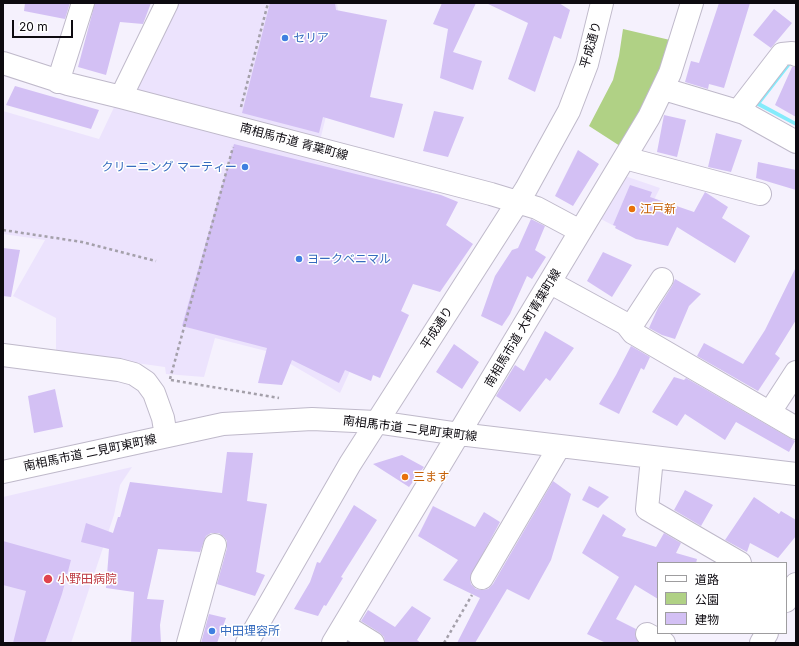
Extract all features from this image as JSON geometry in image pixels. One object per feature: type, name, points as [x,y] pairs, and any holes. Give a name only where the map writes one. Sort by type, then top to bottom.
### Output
[{"type":"street","points":[[58,82],[83,3]]},
{"type":"street","points":[[121,96],[167,3]]},
{"type":"street","name":"平成通り","points":[[247,643],[376,422],[517,203],[569,111],[587,64],[602,3]]},
{"type":"street","name":"南相馬市道 大町青葉町線","points":[[339,634],[551,283],[664,89],[692,3]]},
{"type":"street","points":[[738,111],[743,101],[782,54],[791,54]]},
{"type":"street","name":"南相馬市道 青葉町線","points":[[3,63],[58,82],[121,96],[537,208],[580,231]]},
{"type":"street","points":[[664,89],[744,113],[796,142]]},
{"type":"street","points":[[625,158],[760,194]]},
{"type":"street","points":[[630,328],[662,279]]},
{"type":"street","points":[[551,283],[626,324],[633,333],[796,428]]},
{"type":"street","points":[[3,355],[105,368],[134,374],[146,382],[154,393],[163,418],[166,436]]},
{"type":"street","points":[[770,412],[796,372]]},
{"type":"street","name":"南相馬市道 二見町東町線","points":[[3,472],[223,424],[312,419],[376,422],[652,458],[796,474]]},
{"type":"street","points":[[482,578],[559,446]]},
{"type":"street","points":[[652,458],[646,509],[738,562]]},
{"type":"street","points":[[188,643],[215,545]]},
{"type":"street","points":[[339,634],[373,643]]},
{"type":"street","points":[[761,643],[766,634]]},
{"type":"path","points":[[268,3],[237,127],[168,380],[282,398]]},
{"type":"path","points":[[3,230],[82,242],[156,261]]},
{"type":"path","points":[[444,643],[482,578]]},
{"type":"shaded area","points":[[174,3],[337,3],[343,47],[315,161],[433,189],[340,393],[270,352],[215,338],[204,377],[166,374],[165,367],[56,352],[56,318],[13,296],[45,240],[3,234],[3,111],[99,139],[117,101]]},
{"type":"shaded area","points":[[622,175],[660,188],[635,237],[599,218]]},
{"type":"shaded area","name":"小野田病院","points":[[132,467],[120,485],[114,515],[71,643],[3,643],[3,497]]},
{"type":"green space","points":[[623,29],[670,40],[650,98],[620,146],[589,126],[613,80],[619,56]]},
{"type":"water","points":[[796,43],[796,58],[761,103],[796,122],[796,126],[752,103]]},
{"type":"building","points":[[25,3],[70,3],[65,19],[24,11]]},
{"type":"building","points":[[95,3],[151,3],[143,24],[120,22],[106,75],[78,67]]},
{"type":"building","points":[[270,3],[335,3],[336,10],[387,20],[370,97],[403,104],[394,138],[323,117],[319,133],[242,113]]},
{"type":"building","points":[[442,3],[476,3],[453,52],[482,61],[473,90],[440,78],[448,29],[433,24]]},
{"type":"building","points":[[486,3],[559,3],[570,10],[561,39],[554,36],[535,92],[508,79],[528,23]]},
{"type":"building","points":[[719,3],[750,3],[724,88],[709,84],[708,89],[685,82],[691,61],[699,63]]},
{"type":"building","points":[[774,9],[792,23],[771,48],[753,35]]},
{"type":"building","points":[[792,67],[796,67],[796,117],[775,105]]},
{"type":"building","points":[[15,86],[99,110],[91,129],[6,105]]},
{"type":"building","points":[[434,111],[464,117],[448,157],[423,151]]},
{"type":"building","points":[[664,115],[686,120],[677,157],[657,152]]},
{"type":"building","points":[[716,133],[742,140],[731,172],[708,167]]},
{"type":"building","name":"ヨークベニマル","points":[[234,144],[441,195],[458,202],[446,225],[473,244],[440,292],[413,284],[401,311],[409,315],[380,378],[373,375],[371,381],[345,370],[339,383],[292,360],[282,385],[258,383],[267,348],[182,326]]},
{"type":"building","points":[[578,150],[599,164],[573,206],[555,196]]},
{"type":"building","points":[[758,162],[796,170],[796,190],[756,178]]},
{"type":"building","points":[[630,185],[652,192],[650,197],[694,212],[705,192],[728,207],[722,218],[750,236],[735,263],[677,227],[668,246],[636,239],[615,228],[616,226],[613,225]]},
{"type":"building","points":[[531,219],[545,226],[535,250],[546,257],[532,279],[527,276],[510,314],[502,326],[481,316],[495,276],[512,250],[518,248]]},
{"type":"building","points":[[3,248],[20,250],[11,297],[3,296]]},
{"type":"building","points":[[603,252],[632,265],[612,297],[587,281]]},
{"type":"building","points":[[796,267],[796,320],[775,354],[780,358],[758,391],[697,356],[704,343],[743,364],[765,330]]},
{"type":"building","points":[[675,279],[701,294],[689,306],[675,339],[662,335],[649,328],[658,308]]},
{"type":"building","points":[[545,331],[574,348],[550,381],[546,378],[520,412],[496,396],[515,365],[524,371]]},
{"type":"building","points":[[454,344],[479,362],[462,389],[436,372]]},
{"type":"building","points":[[631,346],[650,357],[644,370],[641,368],[619,414],[599,404]]},
{"type":"building","points":[[674,377],[684,380],[686,378],[795,441],[789,452],[736,422],[725,440],[685,414],[677,426],[652,412]]},
{"type":"building","points":[[55,389],[63,427],[34,433],[28,396]]},
{"type":"building","points":[[227,452],[253,453],[247,501],[267,504],[256,572],[265,575],[255,596],[217,584],[227,548],[227,541],[219,533],[211,533],[206,536],[200,552],[158,549],[147,599],[164,600],[160,625],[161,643],[131,643],[134,592],[106,588],[109,549],[81,542],[86,523],[113,533],[118,517],[120,517],[130,482],[222,493]]},
{"type":"building","name":"三ます","points":[[402,455],[424,467],[409,487],[373,464]]},
{"type":"building","points":[[553,481],[571,494],[551,560],[529,600],[507,589],[475,643],[457,643],[480,598],[443,580],[458,560],[418,536],[433,506],[475,527],[484,512],[500,522],[470,578],[471,584],[476,589],[488,589],[493,584]]},
{"type":"building","points":[[589,486],[609,497],[598,508],[582,500]]},
{"type":"building","points":[[685,490],[713,505],[701,526],[674,510]]},
{"type":"building","points":[[754,497],[779,514],[781,511],[796,520],[796,536],[778,558],[750,543],[747,552],[725,540]]},
{"type":"building","points":[[354,505],[377,520],[341,577],[343,578],[326,606],[324,605],[318,616],[294,609],[310,582],[317,562],[320,563]]},
{"type":"building","points":[[603,514],[626,529],[622,536],[656,547],[664,533],[681,543],[676,553],[697,559],[696,562],[657,562],[657,598],[635,585],[616,619],[636,629],[635,635],[639,643],[606,643],[587,634],[619,577],[582,553]]},
{"type":"building","points":[[3,541],[71,560],[62,594],[45,643],[13,643],[26,591],[3,585]]},
{"type":"building","points":[[412,606],[431,618],[417,640],[421,643],[385,643],[384,637],[380,633],[361,621],[368,610],[395,627]]},
{"type":"building","name":"中田理容所","points":[[209,614],[226,618],[217,643],[201,643]]},
{"type":"place","name":"セリア","points":[[285,38]]},
{"type":"place","name":"クリーニング マーティー","points":[[245,167]]},
{"type":"place","name":"江戸新","points":[[632,209]]},
{"type":"place","name":"ヨークベニマル","points":[[299,259]]},
{"type":"place","name":"三ます","points":[[405,477]]},
{"type":"place","name":"小野田病院","points":[[48,579]]},
{"type":"place","name":"中田理容所","points":[[212,631]]}]
